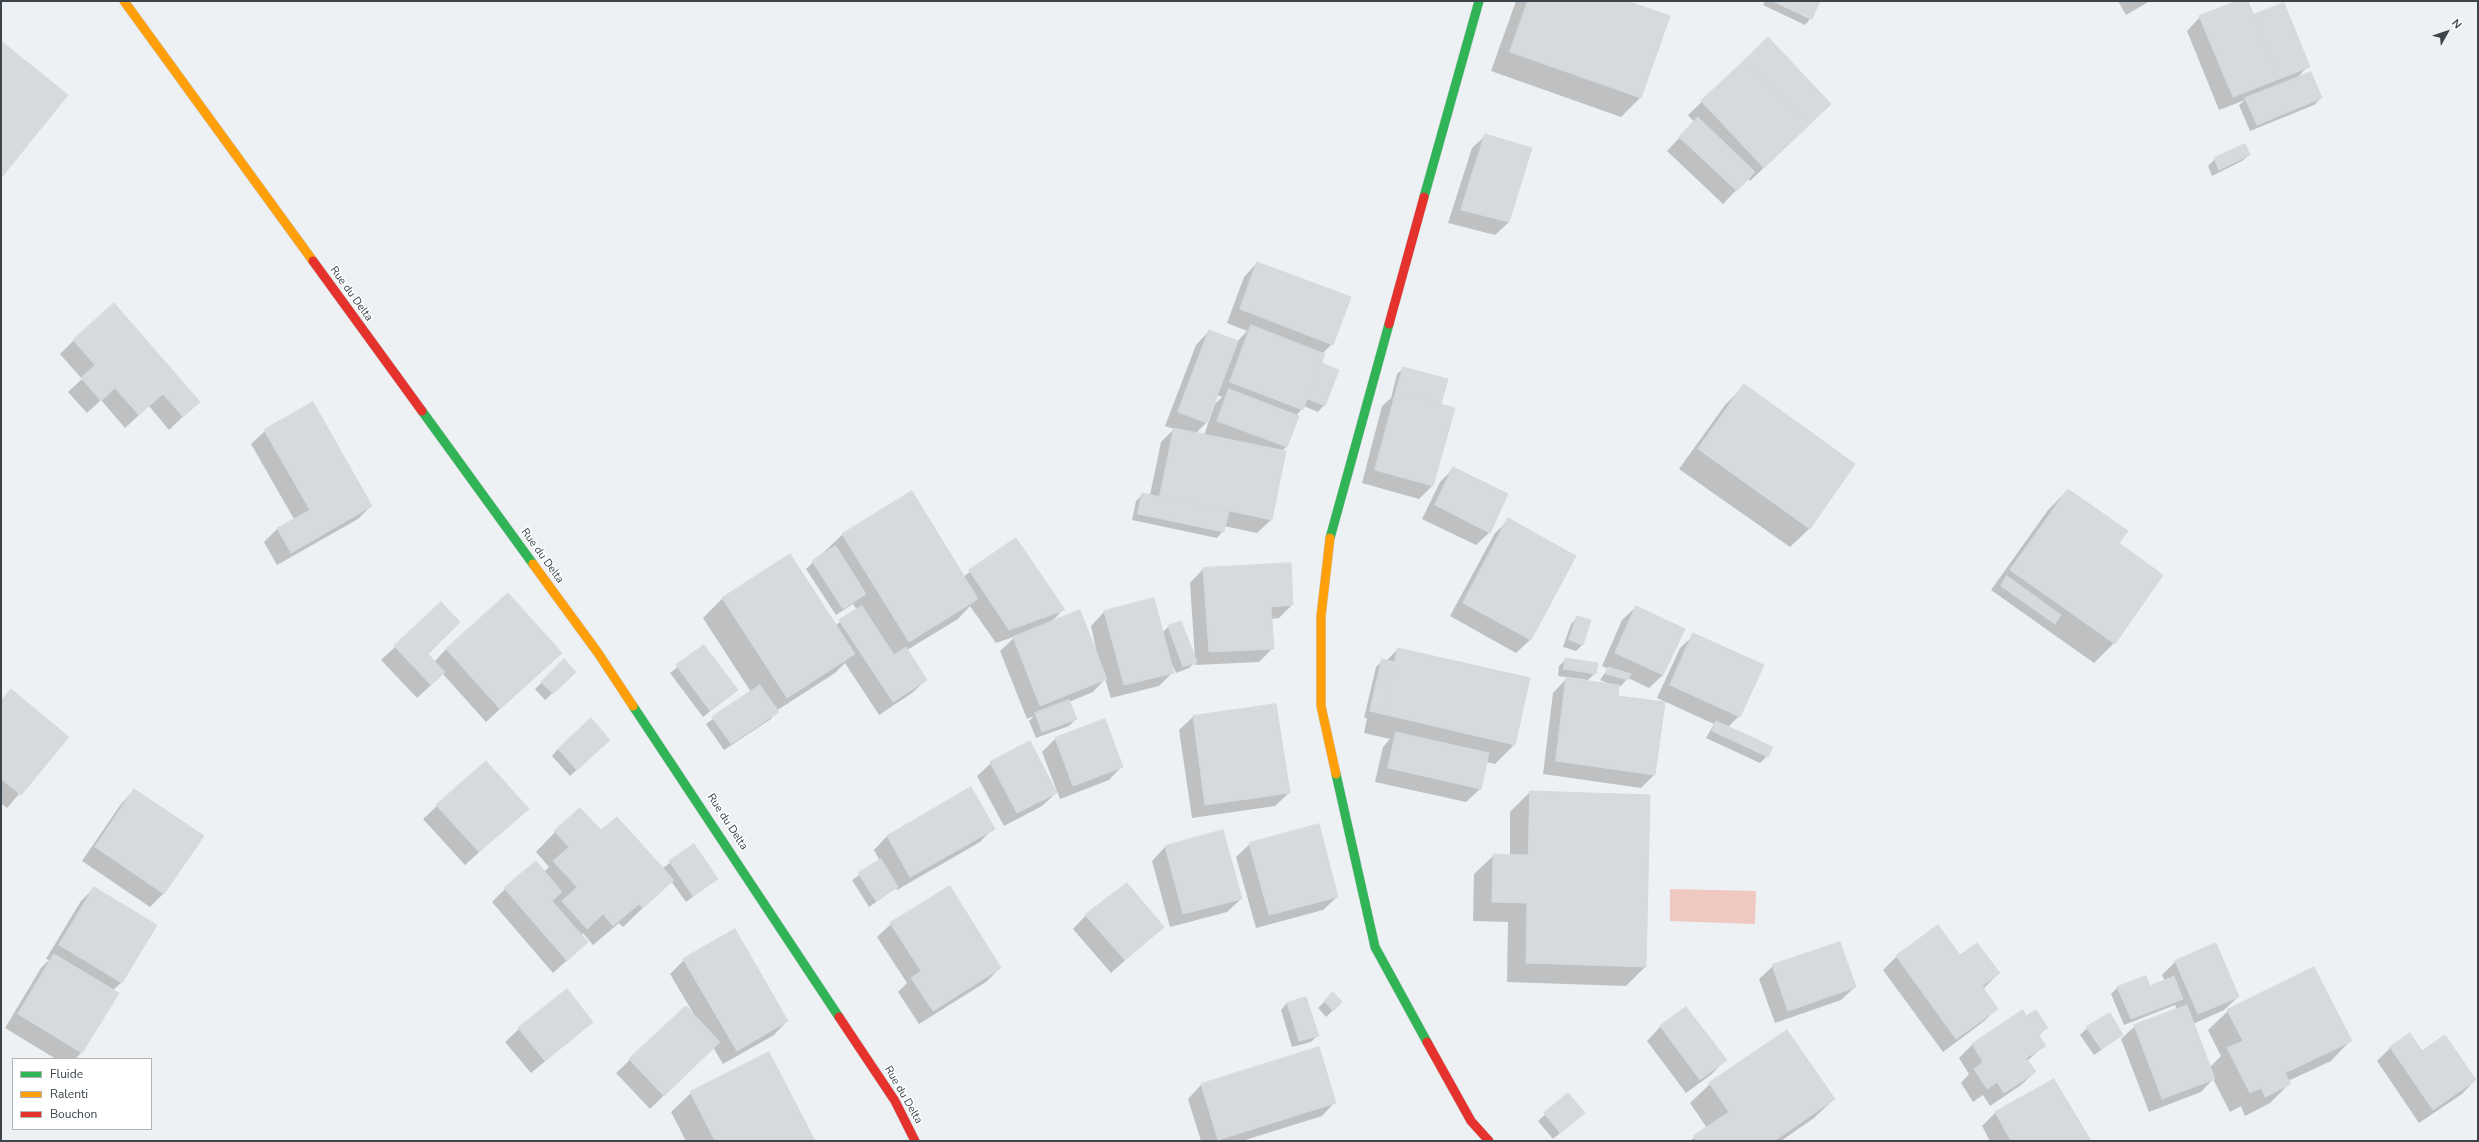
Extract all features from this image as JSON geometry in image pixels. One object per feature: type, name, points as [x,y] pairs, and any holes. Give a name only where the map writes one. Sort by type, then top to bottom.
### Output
[{"type":"street","name":"Rue du Delta","points":[[124,1],[598,653],[895,1101],[916,1141]]},
{"type":"street","points":[[1479,1],[1330,537],[1321,616],[1321,706],[1375,947],[1472,1120],[1489,1141]]},
{"type":"shaded area","points":[[1670,889],[1756,891],[1755,924],[1670,921]]},
{"type":"building","points":[[1528,1],[1627,1],[1670,16],[1641,98],[1510,52]]},
{"type":"building","points":[[1774,1],[1820,1],[1812,19]]},
{"type":"building","points":[[2238,1],[2248,1],[2279,79],[2233,97],[2199,16]]},
{"type":"building","points":[[2284,3],[2310,67],[2279,79],[2253,15]]},
{"type":"building","points":[[1768,37],[1831,104],[1809,125],[1746,59]]},
{"type":"building","points":[[1,41],[68,95],[1,178]]},
{"type":"building","points":[[1746,59],[1809,125],[1764,168],[1701,101]]},
{"type":"building","points":[[2311,72],[2322,98],[2257,125],[2245,98]]},
{"type":"building","points":[[1698,117],[1755,172],[1737,191],[1679,137]]},
{"type":"building","points":[[1485,134],[1532,148],[1509,222],[1461,210]]},
{"type":"building","points":[[2245,144],[2250,155],[2219,170],[2214,158]]},
{"type":"building","points":[[1257,262],[1351,297],[1333,345],[1240,309]]},
{"type":"building","points":[[114,303],[200,402],[183,417],[163,394],[139,415],[115,388],[101,401],[81,378],[95,365],[73,340]]},
{"type":"building","points":[[1251,325],[1325,354],[1303,410],[1230,382]]},
{"type":"building","points":[[1209,330],[1238,341],[1207,423],[1178,412]]},
{"type":"building","points":[[1321,363],[1339,370],[1325,406],[1308,399]]},
{"type":"building","points":[[1403,367],[1448,379],[1441,404],[1396,392]]},
{"type":"building","points":[[1744,384],[1855,464],[1810,529],[1698,449]]},
{"type":"building","points":[[1229,389],[1299,416],[1287,447],[1217,421]]},
{"type":"building","points":[[1396,392],[1455,408],[1433,486],[1375,470]]},
{"type":"building","points":[[313,402],[372,506],[291,553],[277,528],[310,510],[264,430]]},
{"type":"building","points":[[1174,428],[1286,451],[1272,520],[1160,496]]},
{"type":"building","points":[[1453,467],[1508,494],[1490,533],[1435,505]]},
{"type":"building","points":[[2068,489],[2128,531],[2119,543],[2163,575],[2115,644],[2010,570]]},
{"type":"building","points":[[912,491],[978,599],[909,642],[842,534]]},
{"type":"building","points":[[1142,493],[1229,511],[1224,532],[1138,514]]},
{"type":"building","points":[[1508,518],[1576,556],[1531,640],[1463,603]]},
{"type":"building","points":[[1016,538],[1065,610],[1009,630],[969,570]]},
{"type":"building","points":[[836,546],[866,594],[843,609],[812,561]]},
{"type":"building","points":[[790,554],[855,654],[787,698],[722,598]]},
{"type":"building","points":[[1291,563],[1293,605],[1271,607],[1274,649],[1209,652],[1203,568]]},
{"type":"building","points":[[2007,576],[2061,615],[2055,624],[2001,586]]},
{"type":"building","points":[[508,593],[562,653],[500,709],[446,649]]},
{"type":"building","points":[[1154,598],[1174,673],[1124,685],[1104,611]]},
{"type":"building","points":[[441,602],[460,622],[428,654],[445,672],[431,685],[394,646]]},
{"type":"building","points":[[862,606],[894,655],[906,647],[927,680],[893,702],[839,620]]},
{"type":"building","points":[[1636,606],[1685,629],[1663,675],[1615,653]]},
{"type":"building","points":[[1080,610],[1107,679],[1040,706],[1013,637]]},
{"type":"building","points":[[1577,616],[1591,620],[1583,645],[1569,640]]},
{"type":"building","points":[[1181,621],[1197,662],[1183,667],[1168,626]]},
{"type":"building","points":[[1693,633],[1764,665],[1740,717],[1670,685]]},
{"type":"building","points":[[704,645],[738,690],[710,711],[676,665]]},
{"type":"building","points":[[1398,648],[1530,678],[1515,745],[1383,714]]},
{"type":"building","points":[[1565,658],[1598,663],[1596,674],[1564,669]]},
{"type":"building","points":[[564,659],[576,672],[553,694],[541,682]]},
{"type":"building","points":[[1382,659],[1395,662],[1383,714],[1370,711]]},
{"type":"building","points":[[1608,667],[1631,674],[1628,680],[1606,674]]},
{"type":"building","points":[[1566,678],[1619,685],[1618,696],[1665,702],[1655,775],[1556,761]]},
{"type":"building","points":[[760,685],[779,712],[731,744],[712,717]]},
{"type":"building","points":[[11,689],[69,737],[21,795],[1,779],[1,702]]},
{"type":"building","points":[[1069,700],[1077,719],[1042,732],[1035,713]]},
{"type":"building","points":[[1276,704],[1290,793],[1205,805],[1193,716]]},
{"type":"building","points":[[591,718],[610,740],[577,770],[558,749]]},
{"type":"building","points":[[1105,719],[1123,767],[1073,786],[1055,738]]},
{"type":"building","points":[[1716,721],[1773,747],[1768,757],[1712,731]]},
{"type":"building","points":[[1396,732],[1489,753],[1481,789],[1388,768]]},
{"type":"building","points":[[1030,741],[1057,793],[1017,813],[990,762]]},
{"type":"building","points":[[486,761],[529,809],[479,852],[436,805]]},
{"type":"building","points":[[971,787],[995,829],[910,877],[887,836]]},
{"type":"building","points":[[134,789],[204,836],[164,894],[95,847]]},
{"type":"building","points":[[1530,791],[1650,795],[1646,967],[1526,963],[1527,903],[1492,902],[1493,854],[1528,855]]},
{"type":"building","points":[[580,808],[601,830],[617,817],[674,880],[643,908],[639,904],[613,926],[603,914],[587,929],[562,901],[577,887],[553,861],[569,847],[554,831]]},
{"type":"building","points":[[1319,824],[1338,897],[1269,915],[1249,843]]},
{"type":"building","points":[[1223,830],[1242,899],[1183,914],[1165,846]]},
{"type":"building","points":[[694,844],[718,879],[693,896],[669,861]]},
{"type":"building","points":[[881,859],[898,887],[876,901],[858,873]]},
{"type":"building","points":[[536,861],[562,892],[552,901],[588,942],[567,961],[504,888]]},
{"type":"building","points":[[1127,883],[1164,927],[1125,960],[1085,915]]},
{"type":"building","points":[[950,886],[1001,968],[933,1011],[911,978],[921,971],[890,923]]},
{"type":"building","points":[[94,887],[157,925],[122,983],[59,945]]},
{"type":"building","points":[[1938,925],[1960,955],[1977,943],[2000,973],[1982,986],[1998,1009],[1956,1039],[1896,956]]},
{"type":"building","points":[[735,929],[788,1021],[737,1051],[683,959]]},
{"type":"building","points":[[1840,942],[1856,987],[1788,1011],[1772,965]]},
{"type":"building","points":[[2216,943],[2239,997],[2198,1014],[2175,961]]},
{"type":"building","points":[[54,954],[119,993],[82,1053],[18,1014]]},
{"type":"building","points":[[2314,967],[2352,1041],[2285,1073],[2291,1084],[2265,1097],[2261,1088],[2250,1093],[2227,1048],[2243,1041],[2227,1010]]},
{"type":"building","points":[[2146,976],[2150,986],[2174,976],[2183,999],[2131,1019],[2117,987]]},
{"type":"building","points":[[567,989],[593,1022],[545,1061],[518,1028]]},
{"type":"building","points":[[1333,992],[1342,1002],[1333,1011],[1324,1001]]},
{"type":"building","points":[[1306,997],[1319,1036],[1299,1041],[1287,1003]]},
{"type":"building","points":[[2187,1005],[2215,1079],[2162,1099],[2134,1025]]},
{"type":"building","points":[[686,1006],[720,1042],[664,1096],[629,1059]]},
{"type":"building","points":[[1686,1007],[1727,1060],[1700,1080],[1660,1026]]},
{"type":"building","points":[[2023,1010],[2026,1016],[2036,1010],[2048,1028],[2038,1034],[2046,1046],[2026,1058],[2036,1072],[2004,1093],[1997,1082],[1987,1089],[1974,1069],[1983,1062],[1972,1044]]},
{"type":"building","points":[[2110,1013],[2123,1035],[2101,1049],[2086,1027]]},
{"type":"building","points":[[1787,1030],[1835,1099],[1774,1141],[1697,1141],[1693,1136],[1729,1112],[1709,1083]]},
{"type":"building","points":[[2410,1033],[2422,1051],[2445,1035],[2476,1080],[2433,1110],[2390,1047]]},
{"type":"building","points":[[1319,1047],[1336,1103],[1218,1140],[1201,1084]]},
{"type":"building","points":[[769,1052],[815,1141],[715,1141],[690,1092]]},
{"type":"building","points":[[2054,1079],[2091,1141],[2011,1141],[1995,1112]]},
{"type":"building","points":[[1568,1093],[1585,1113],[1560,1133],[1544,1113]]},
{"type":"traffic: fast","points":[[1424,197],[1479,1]]},
{"type":"traffic: fast","points":[[1330,538],[1389,324]]},
{"type":"traffic: fast","points":[[422,411],[533,564]]},
{"type":"traffic: fast","points":[[633,706],[839,1017]]},
{"type":"traffic: fast","points":[[1336,774],[1375,947],[1427,1042]]},
{"type":"traffic: slow","points":[[124,1],[313,261]]},
{"type":"traffic: slow","points":[[1330,538],[1321,616],[1321,706],[1336,774]]},
{"type":"traffic: slow","points":[[533,564],[598,653],[633,706]]},
{"type":"traffic: jam","points":[[1389,324],[1424,197]]},
{"type":"traffic: jam","points":[[313,261],[422,411]]},
{"type":"traffic: jam","points":[[839,1017],[895,1101],[915,1141]]},
{"type":"traffic: jam","points":[[1427,1042],[1471,1121],[1489,1141]]}]
